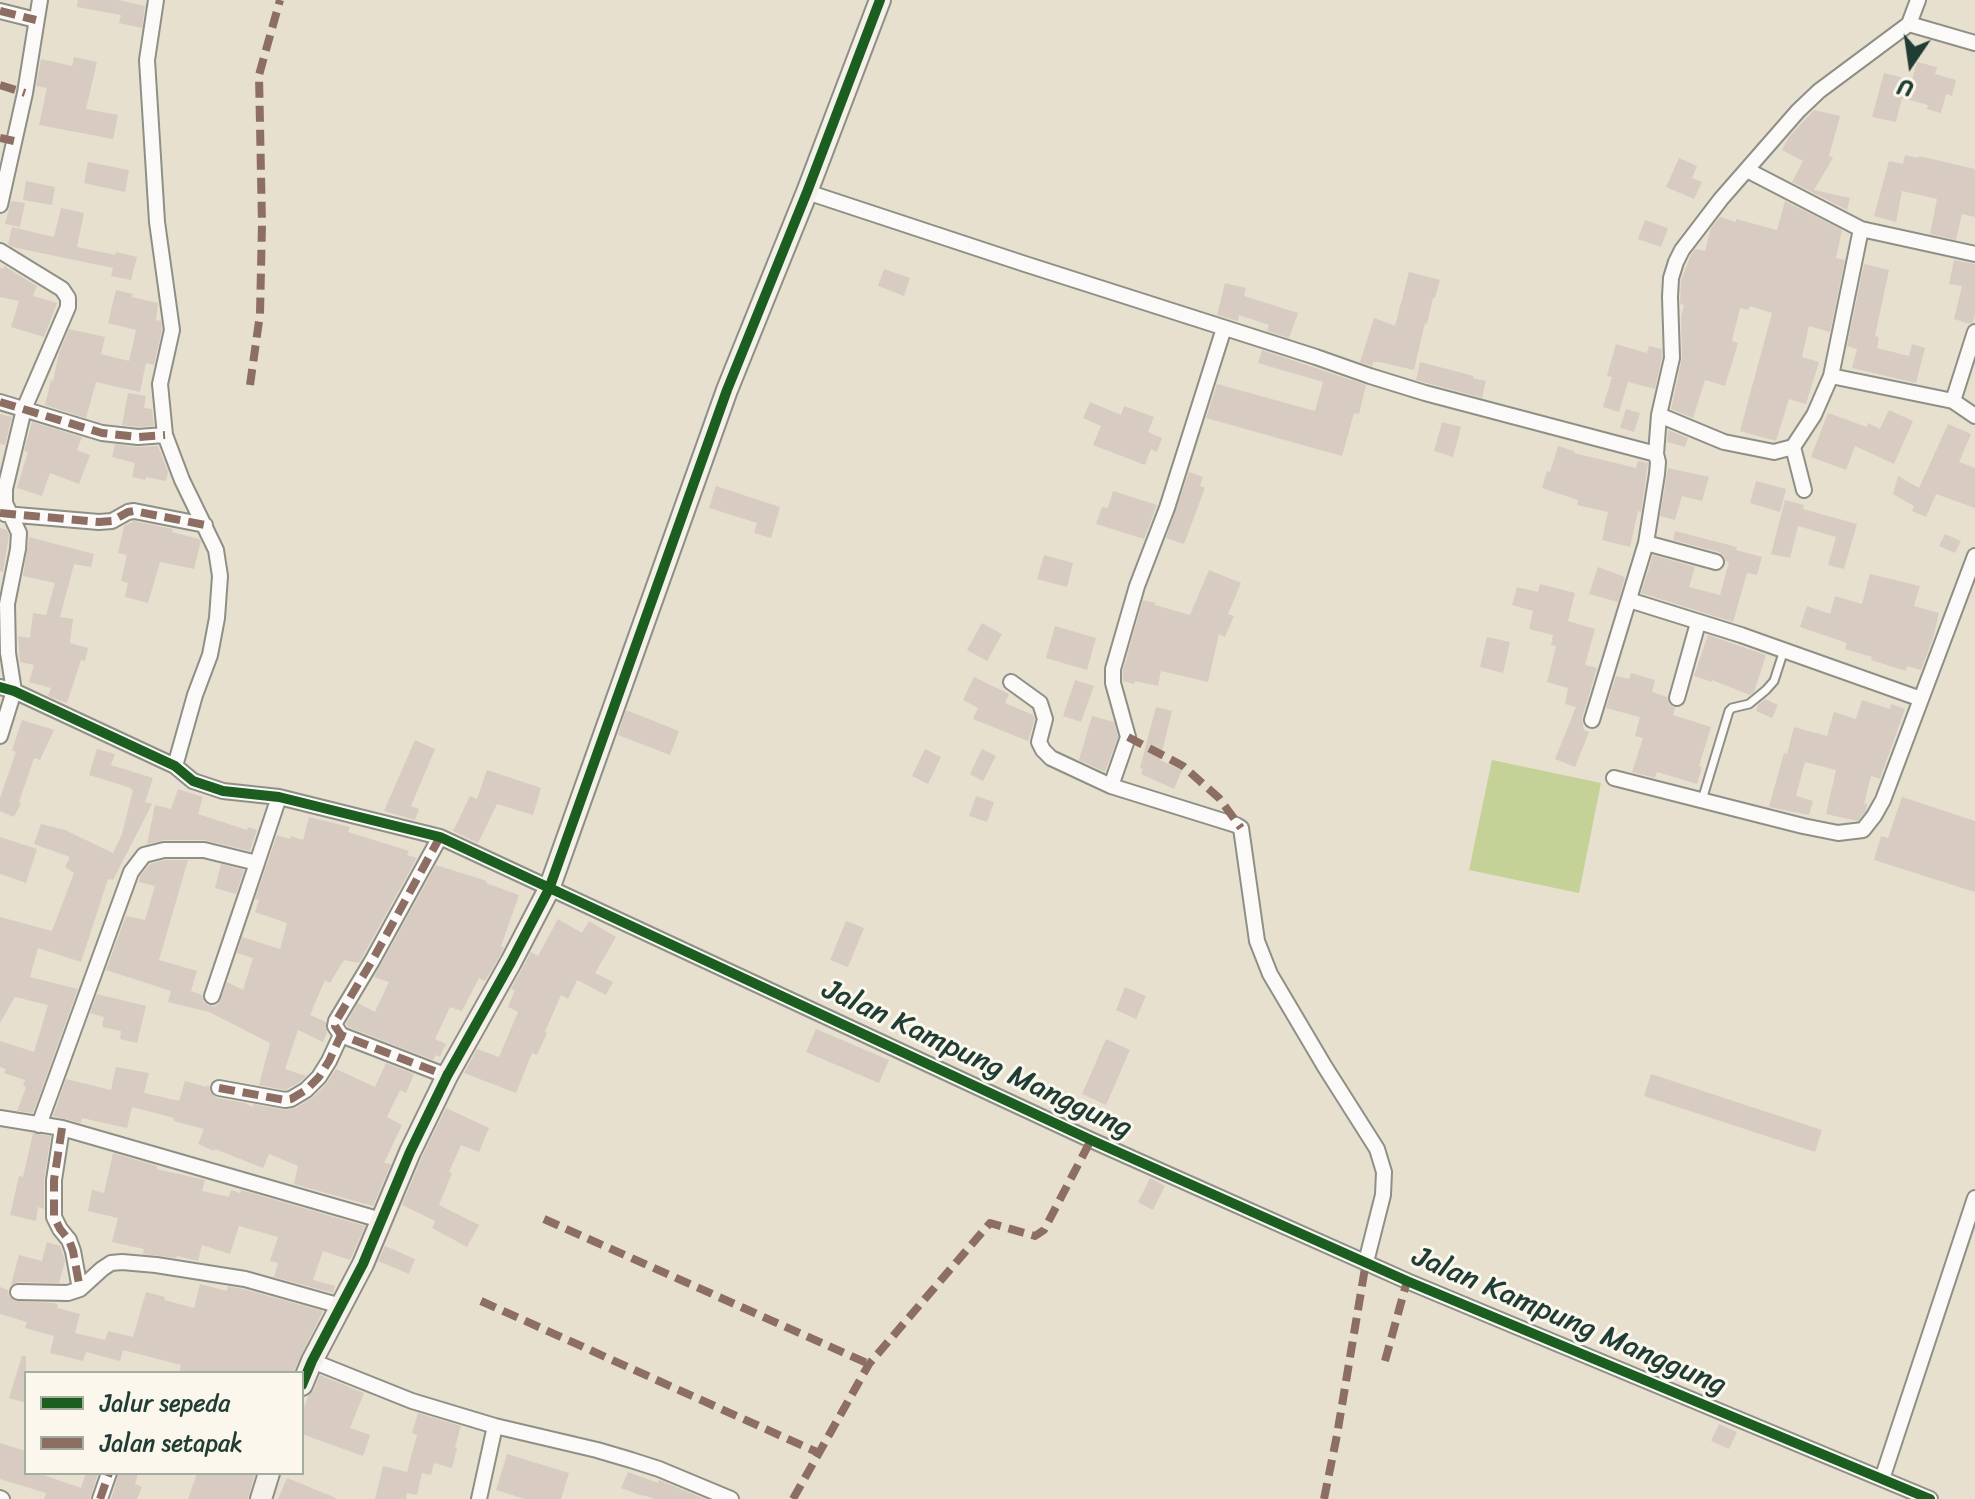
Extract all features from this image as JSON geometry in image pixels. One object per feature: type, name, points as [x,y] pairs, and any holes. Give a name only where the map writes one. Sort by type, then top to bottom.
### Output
[{"type":"street","points":[[0,205],[7,140],[25,93],[40,0]]},
{"type":"street","points":[[156,0],[147,60],[157,222],[172,330],[160,384],[165,435],[182,480],[216,550],[220,576],[210,655],[175,766]]},
{"type":"street","points":[[304,1380],[363,1264],[410,1152],[447,1076],[549,889],[727,390],[880,0]]},
{"type":"street","points":[[1592,720],[1646,543],[1657,474],[1659,415],[1672,358],[1670,297],[1676,262],[1721,199],[1798,111],[1819,91],[1909,24],[1918,0]]},
{"type":"street","points":[[0,11],[36,20]]},
{"type":"street","points":[[1909,24],[1975,43]]},
{"type":"street","points":[[1747,170],[1861,229],[1975,254]]},
{"type":"street","points":[[807,192],[1425,393],[1656,454]]},
{"type":"street","points":[[1659,415],[1724,442],[1774,452],[1793,447],[1814,415],[1831,376],[1861,229]]},
{"type":"street","points":[[0,251],[62,289],[68,298],[68,307],[24,409],[5,489],[5,514],[19,533],[7,604],[7,689],[0,736]]},
{"type":"street","points":[[1111,786],[1128,737],[1113,683],[1113,669],[1137,586],[1167,508],[1224,328]]},
{"type":"street","points":[[1953,401],[1975,332]]},
{"type":"street","points":[[1831,376],[1953,401],[1975,416]]},
{"type":"street","points":[[0,402],[102,433],[138,437],[165,435]]},
{"type":"street","points":[[1793,447],[1804,490]]},
{"type":"street","points":[[5,514],[108,522],[134,511],[205,525]]},
{"type":"street","points":[[1646,543],[1716,562]]},
{"type":"street","points":[[1614,778],[1838,833],[1863,830],[1883,800],[1975,556]]},
{"type":"street","points":[[1629,600],[1784,650],[1921,699]]},
{"type":"street","points":[[1677,698],[1698,623]]},
{"type":"street","points":[[1011,682],[1040,703],[1045,719],[1039,742],[1051,758],[1111,786],[1241,828],[1257,941],[1270,974],[1377,1149],[1384,1172],[1383,1195],[1366,1262]]},
{"type":"street","name":"Jalan Kampung Manggung","points":[[7,689],[175,766],[193,781],[223,791],[279,797],[440,837],[1091,1140],[1407,1281],[1930,1499]]},
{"type":"street","points":[[212,996],[279,797]]},
{"type":"street","points":[[440,837],[336,1021],[336,1030],[341,1035],[447,1076]]},
{"type":"street","points":[[39,1125],[131,872],[144,855],[164,850],[204,850],[257,863]]},
{"type":"street","points":[[219,1088],[291,1099],[319,1077],[341,1035]]},
{"type":"street","points":[[0,1118],[62,1128],[381,1220]]},
{"type":"street","points":[[62,1128],[54,1180],[54,1217],[73,1251],[80,1289]]},
{"type":"street","points":[[1882,1479],[1975,1198]]},
{"type":"street","points":[[18,1292],[68,1293],[80,1289],[111,1263],[122,1262],[245,1279],[341,1306]]},
{"type":"street","points":[[312,1361],[412,1401],[495,1426],[631,1460],[731,1499]]},
{"type":"street","points":[[479,1499],[495,1426]]},
{"type":"street","points":[[100,1499],[108,1475]]},
{"type":"street","points":[[261,1499],[268,1475]]},
{"type":"lane","points":[[1702,800],[1729,711],[1749,704],[1766,690],[1774,681],[1784,650]]},
{"type":"green space","points":[[1492,760],[1601,783],[1579,893],[1469,870]]},
{"type":"building","points":[[78,0],[118,0],[145,6],[142,28],[119,23],[121,15],[77,7]]},
{"type":"building","points":[[74,57],[97,62],[86,109],[118,115],[113,139],[39,125],[47,88],[36,86],[41,59],[72,66]]},
{"type":"building","points":[[1917,62],[1937,67],[1935,74],[1956,80],[1952,96],[1946,94],[1941,113],[1927,109],[1928,105],[1902,98],[1896,122],[1872,117],[1884,73],[1912,80]]},
{"type":"building","points":[[1814,110],[1840,116],[1829,156],[1833,158],[1814,190],[1850,198],[1847,210],[1792,182],[1803,161],[1782,150],[1789,137]]},
{"type":"building","points":[[1905,155],[1975,169],[1975,217],[1962,214],[1956,240],[1930,234],[1937,199],[1902,191],[1896,222],[1874,216],[1889,161],[1903,164]]},
{"type":"building","points":[[1679,158],[1697,166],[1692,178],[1702,182],[1694,199],[1666,187]]},
{"type":"building","points":[[88,162],[129,170],[125,192],[84,183]]},
{"type":"building","points":[[26,181],[55,187],[52,205],[23,200]]},
{"type":"building","points":[[11,201],[25,203],[20,227],[5,224]]},
{"type":"building","points":[[1785,201],[1842,230],[1836,258],[1845,260],[1830,332],[1809,326],[1802,357],[1819,362],[1806,404],[1789,399],[1776,441],[1740,431],[1772,313],[1750,306],[1748,310],[1740,308],[1732,341],[1738,343],[1725,386],[1705,380],[1693,418],[1671,409],[1682,358],[1681,317],[1684,305],[1680,304],[1681,280],[1691,255],[1695,249],[1705,251],[1711,228],[1720,217],[1777,230]]},
{"type":"building","points":[[61,208],[84,213],[77,247],[137,257],[131,280],[111,276],[113,268],[8,244],[12,227],[54,237]]},
{"type":"building","points":[[1645,220],[1668,228],[1661,247],[1638,239]]},
{"type":"building","points":[[1954,260],[1975,264],[1975,314],[1970,324],[1954,319],[1962,286],[1949,284]]},
{"type":"building","points":[[1864,264],[1889,270],[1875,336],[1879,337],[1877,348],[1909,356],[1912,344],[1925,348],[1916,383],[1852,368],[1857,349],[1847,346]]},
{"type":"building","points":[[4,266],[37,286],[33,296],[57,303],[44,337],[11,327],[19,301],[0,297],[0,268]]},
{"type":"building","points":[[884,269],[910,278],[904,296],[878,286]]},
{"type":"building","points":[[1409,272],[1440,280],[1425,323],[1414,370],[1379,362],[1373,362],[1372,366],[1360,362],[1374,318],[1395,326]]},
{"type":"building","points":[[1225,283],[1246,288],[1244,296],[1298,313],[1289,338],[1267,331],[1269,325],[1239,315],[1238,321],[1217,315]]},
{"type":"building","points":[[116,290],[158,303],[156,320],[161,321],[162,330],[154,365],[146,363],[140,392],[96,382],[86,418],[45,405],[69,329],[105,337],[101,354],[129,361],[136,330],[108,323]]},
{"type":"building","points":[[1616,344],[1647,353],[1649,346],[1662,349],[1655,389],[1628,382],[1619,412],[1603,407],[1612,377],[1607,376]]},
{"type":"building","points":[[1262,350],[1366,385],[1359,414],[1354,413],[1342,456],[1206,418],[1217,384],[1315,411],[1323,382],[1258,363]]},
{"type":"building","points":[[1420,362],[1486,381],[1482,398],[1416,380]]},
{"type":"building","points":[[128,393],[146,396],[144,408],[152,409],[154,426],[122,425]]},
{"type":"building","points":[[1090,402],[1121,415],[1124,406],[1154,417],[1148,432],[1162,438],[1157,452],[1151,449],[1145,465],[1093,445],[1101,426],[1083,418]]},
{"type":"building","points":[[1626,409],[1640,413],[1634,432],[1620,428]]},
{"type":"building","points":[[1889,410],[1913,421],[1894,464],[1855,446],[1846,470],[1811,457],[1828,413],[1880,429]]},
{"type":"building","points":[[0,414],[12,417],[5,445],[0,444]]},
{"type":"building","points":[[32,422],[82,437],[77,450],[90,455],[79,484],[50,473],[42,496],[17,488],[28,452],[24,451]]},
{"type":"building","points":[[1442,422],[1461,427],[1453,457],[1434,451]]},
{"type":"building","points":[[1948,424],[1971,434],[1959,462],[1975,468],[1975,508],[1936,494],[1926,517],[1912,511],[1914,506],[1893,494],[1898,476],[1919,488]]},
{"type":"building","points":[[1668,430],[1688,438],[1685,447],[1667,442]]},
{"type":"building","points":[[115,444],[158,446],[168,472],[166,481],[132,477],[135,463],[112,457]]},
{"type":"building","points":[[1558,446],[1636,468],[1638,461],[1648,463],[1641,512],[1638,511],[1630,547],[1602,540],[1608,512],[1577,505],[1578,500],[1542,488]]},
{"type":"building","points":[[1668,468],[1709,477],[1702,501],[1682,496],[1675,520],[1660,516]]},
{"type":"building","points":[[1189,472],[1203,477],[1200,486],[1205,488],[1184,544],[1166,538]]},
{"type":"building","points":[[1756,481],[1786,489],[1780,512],[1750,503]]},
{"type":"building","points":[[716,486],[780,507],[771,538],[754,533],[757,523],[709,508]]},
{"type":"building","points":[[1113,491],[1157,505],[1144,539],[1096,524],[1102,507],[1108,508]]},
{"type":"building","points":[[1785,500],[1804,505],[1803,509],[1857,524],[1844,569],[1828,565],[1836,537],[1798,526],[1790,558],[1771,554]]},
{"type":"building","points":[[134,521],[173,529],[172,532],[201,541],[194,569],[160,562],[148,603],[125,597],[128,583],[121,581],[127,555],[118,553],[124,526]]},
{"type":"building","points":[[0,528],[7,530],[9,535],[3,572],[0,571]]},
{"type":"building","points":[[1675,531],[1737,547],[1736,550],[1762,557],[1757,575],[1747,573],[1733,622],[1641,593],[1653,555],[1695,567],[1689,587],[1720,595],[1729,562],[1719,552],[1673,540]]},
{"type":"building","points":[[1945,534],[1961,541],[1955,553],[1939,546]]},
{"type":"building","points":[[29,537],[94,554],[91,567],[74,564],[60,617],[73,619],[70,643],[88,648],[67,703],[48,696],[51,688],[29,682],[34,665],[20,662],[18,636],[30,638],[33,613],[46,615],[55,583],[23,576]]},
{"type":"building","points":[[1044,555],[1073,563],[1067,587],[1037,579]]},
{"type":"building","points":[[1598,567],[1625,577],[1618,602],[1589,594]]},
{"type":"building","points":[[1209,570],[1241,583],[1228,614],[1234,616],[1225,637],[1219,634],[1208,682],[1161,671],[1158,686],[1123,681],[1123,670],[1143,600],[1190,615]]},
{"type":"building","points":[[1870,574],[1920,586],[1914,606],[1939,613],[1921,670],[1907,666],[1906,671],[1871,660],[1872,657],[1845,649],[1847,643],[1800,627],[1807,606],[1830,614],[1835,596],[1862,604]]},
{"type":"building","points":[[1540,584],[1575,593],[1568,621],[1595,629],[1585,665],[1597,668],[1582,718],[1584,730],[1589,732],[1575,767],[1555,759],[1576,707],[1565,704],[1568,688],[1547,682],[1556,646],[1551,645],[1553,635],[1529,629],[1533,611],[1512,605],[1517,587],[1538,592]]},
{"type":"building","points":[[982,623],[1002,634],[987,661],[967,650]]},
{"type":"building","points":[[1055,626],[1096,638],[1087,670],[1046,658]]},
{"type":"building","points":[[1708,635],[1766,655],[1754,692],[1750,695],[1694,676]]},
{"type":"building","points":[[1487,637],[1510,642],[1503,673],[1480,667]]},
{"type":"building","points":[[1631,673],[1655,680],[1652,692],[1667,697],[1669,704],[1675,708],[1673,715],[1711,727],[1697,784],[1657,772],[1655,778],[1632,772],[1643,738],[1635,736],[1640,717],[1606,708],[1616,676],[1629,679]]},
{"type":"building","points":[[974,677],[1009,694],[1005,703],[1033,715],[1035,719],[1028,741],[973,719],[978,708],[963,700]]},
{"type":"building","points":[[1075,680],[1094,686],[1081,722],[1063,716]]},
{"type":"building","points":[[1765,699],[1778,705],[1772,718],[1756,711]]},
{"type":"building","points":[[1862,700],[1890,709],[1891,704],[1905,709],[1880,779],[1871,776],[1864,804],[1867,804],[1866,811],[1858,821],[1826,814],[1836,770],[1805,762],[1796,796],[1813,801],[1809,815],[1769,807],[1794,727],[1827,736],[1834,712],[1856,719]]},
{"type":"building","points":[[1156,707],[1172,711],[1160,760],[1182,770],[1174,789],[1141,774]]},
{"type":"building","points":[[626,710],[679,731],[670,755],[618,735]]},
{"type":"building","points":[[1092,716],[1114,722],[1118,737],[1105,772],[1079,760]]},
{"type":"building","points":[[22,720],[54,730],[40,760],[34,758],[14,817],[0,811],[0,798],[16,752],[12,750]]},
{"type":"building","points":[[415,740],[435,749],[411,806],[419,809],[415,820],[384,811]]},
{"type":"building","points":[[97,749],[115,754],[111,765],[153,778],[145,802],[152,804],[113,880],[108,879],[81,962],[38,948],[30,977],[78,989],[33,1113],[17,1111],[26,1087],[23,1086],[25,1080],[4,1073],[6,1069],[0,1067],[0,1041],[34,1052],[48,1005],[15,997],[0,1023],[0,917],[52,931],[74,873],[65,867],[70,857],[34,844],[41,824],[65,830],[113,853],[122,834],[133,790],[89,775]]},
{"type":"building","points":[[925,749],[941,757],[928,784],[912,776]]},
{"type":"building","points":[[982,749],[996,756],[983,781],[970,774]]},
{"type":"building","points":[[487,770],[541,788],[533,815],[497,804],[478,843],[453,831],[470,796],[477,799]]},
{"type":"building","points":[[178,789],[203,797],[198,814],[247,830],[248,827],[257,830],[250,851],[204,840],[164,840],[147,844],[155,805],[171,809]]},
{"type":"building","points":[[976,796],[994,802],[987,822],[969,816]]},
{"type":"building","points":[[1902,797],[1975,821],[1975,892],[1874,860],[1881,836],[1888,838]]},
{"type":"building","points":[[309,817],[350,827],[348,832],[409,851],[407,855],[417,858],[359,963],[344,960],[330,983],[325,980],[310,1015],[326,1022],[327,1033],[323,1042],[298,1030],[285,1069],[306,1076],[285,1090],[259,1085],[270,1043],[209,1012],[168,1002],[171,991],[106,970],[126,916],[145,920],[155,886],[139,882],[140,876],[150,864],[165,860],[188,860],[159,960],[197,971],[191,991],[202,995],[208,1005],[219,1003],[227,982],[243,990],[253,958],[237,953],[242,937],[280,949],[287,923],[255,912],[259,900],[255,899],[277,835],[303,840]]},
{"type":"building","points":[[0,837],[37,849],[26,883],[0,874]]},
{"type":"building","points":[[221,864],[244,870],[236,894],[215,888]]},
{"type":"building","points":[[436,865],[519,895],[500,956],[485,981],[479,978],[462,1011],[450,1007],[435,1039],[446,1044],[440,1057],[436,1055],[433,1060],[346,1024],[358,1003],[375,1012],[389,982],[374,977]]},
{"type":"building","points":[[558,919],[582,933],[589,921],[616,937],[595,973],[613,982],[606,995],[577,980],[568,999],[561,995],[537,1055],[532,1053],[516,1093],[464,1073],[477,1049],[499,1057],[518,1012],[508,1007],[515,990],[511,989],[531,952],[538,956]]},
{"type":"building","points":[[846,921],[864,928],[848,967],[830,960]]},
{"type":"building","points":[[1125,987],[1146,996],[1136,1019],[1116,1010]]},
{"type":"building","points":[[97,994],[146,1006],[137,1043],[120,1039],[121,1031],[102,1027],[104,1017],[90,1013]]},
{"type":"building","points":[[816,1029],[889,1060],[879,1083],[806,1052]]},
{"type":"building","points":[[1106,1039],[1130,1050],[1106,1105],[1082,1094]]},
{"type":"building","points":[[386,1063],[414,1074],[406,1093],[400,1090],[387,1117],[402,1125],[384,1163],[391,1164],[373,1206],[294,1184],[298,1166],[269,1154],[263,1168],[198,1144],[204,1129],[174,1121],[174,1118],[132,1107],[127,1128],[82,1118],[81,1123],[53,1116],[66,1079],[111,1090],[116,1067],[149,1073],[144,1093],[179,1101],[185,1081],[209,1086],[210,1092],[217,1098],[253,1107],[253,1104],[286,1110],[296,1108],[313,1097],[336,1069],[375,1087]]},
{"type":"building","points":[[1651,1074],[1822,1130],[1815,1152],[1644,1096]]},
{"type":"building","points":[[446,1108],[489,1128],[479,1152],[461,1145],[439,1205],[479,1225],[467,1247],[432,1228],[435,1221],[402,1205]]},
{"type":"building","points":[[33,1133],[51,1136],[44,1180],[44,1209],[38,1207],[36,1221],[10,1215]]},
{"type":"building","points":[[113,1153],[157,1166],[157,1169],[205,1180],[202,1191],[229,1197],[231,1190],[240,1193],[241,1190],[365,1226],[350,1260],[323,1251],[313,1280],[335,1286],[333,1293],[274,1277],[278,1263],[270,1261],[278,1237],[239,1226],[230,1254],[202,1245],[198,1261],[143,1254],[144,1249],[112,1242],[118,1218],[88,1211],[92,1190],[104,1193]]},
{"type":"building","points":[[1150,1178],[1165,1186],[1153,1210],[1138,1202]]},
{"type":"building","points":[[47,1242],[60,1246],[63,1254],[65,1261],[59,1283],[18,1282],[11,1285],[19,1255],[42,1261]]},
{"type":"building","points":[[385,1246],[415,1259],[409,1274],[378,1261]]},
{"type":"building","points":[[200,1284],[227,1291],[228,1286],[243,1289],[323,1311],[294,1371],[180,1371],[181,1365],[123,1350],[120,1361],[86,1352],[83,1361],[50,1353],[54,1336],[25,1328],[27,1322],[0,1314],[0,1287],[8,1290],[14,1301],[54,1303],[58,1305],[57,1308],[80,1314],[75,1333],[105,1340],[108,1331],[133,1337],[146,1292],[194,1308]]},
{"type":"building","points":[[22,1356],[26,1356],[24,1402],[9,1398]]},
{"type":"building","points":[[320,1375],[364,1393],[350,1428],[370,1435],[363,1456],[304,1435],[304,1407]]},
{"type":"building","points":[[418,1413],[461,1426],[452,1468],[434,1463],[431,1475],[422,1473],[417,1495],[407,1493],[406,1499],[375,1499],[383,1466],[407,1472],[417,1435],[412,1433]]},
{"type":"building","points":[[1719,1424],[1737,1432],[1729,1449],[1711,1441]]},
{"type":"building","points":[[0,1443],[24,1450],[24,1475],[44,1475],[81,1488],[85,1475],[97,1475],[90,1499],[44,1499],[46,1493],[0,1479]]},
{"type":"building","points":[[507,1454],[569,1473],[561,1499],[525,1499],[496,1490]]},
{"type":"building","points":[[628,1472],[658,1483],[659,1480],[705,1499],[655,1499],[643,1496],[621,1488]]},
{"type":"building","points":[[118,1475],[137,1475],[135,1484],[142,1487],[137,1499],[111,1499]]},
{"type":"building","points":[[196,1475],[254,1475],[248,1499],[188,1499]]},
{"type":"building","points":[[287,1478],[336,1498],[336,1499],[278,1499]]},
{"type":"marked path","points":[[250,385],[260,314],[259,75],[280,0]]},
{"type":"marked path","points":[[0,11],[36,20]]},
{"type":"marked path","points":[[0,85],[25,93]]},
{"type":"marked path","points":[[0,138],[14,141]]},
{"type":"marked path","points":[[0,402],[102,433],[138,437],[165,435]]},
{"type":"marked path","points":[[0,513],[99,522],[112,521],[134,511],[205,525]]},
{"type":"marked path","points":[[1128,737],[1183,766],[1219,798],[1241,828]]},
{"type":"marked path","points":[[440,837],[335,1026],[341,1035],[447,1076]]},
{"type":"marked path","points":[[219,1088],[291,1099],[319,1077],[341,1035]]},
{"type":"marked path","points":[[62,1128],[54,1180],[54,1217],[73,1251],[80,1289]]},
{"type":"marked path","points":[[793,1499],[869,1364],[990,1223],[1035,1236],[1044,1230],[1091,1140]]},
{"type":"marked path","points":[[544,1219],[869,1364]]},
{"type":"marked path","points":[[1324,1499],[1366,1262]]},
{"type":"marked path","points":[[1385,1361],[1407,1281]]},
{"type":"marked path","points":[[481,1301],[819,1453]]},
{"type":"marked path","points":[[100,1499],[108,1475]]},
{"type":"cycle path","points":[[304,1380],[363,1264],[410,1152],[447,1076],[549,889],[727,390],[880,0]]},
{"type":"cycle path","points":[[0,687],[175,766],[193,781],[223,791],[279,797],[440,837],[1091,1140],[1407,1281],[1930,1499]]}]
